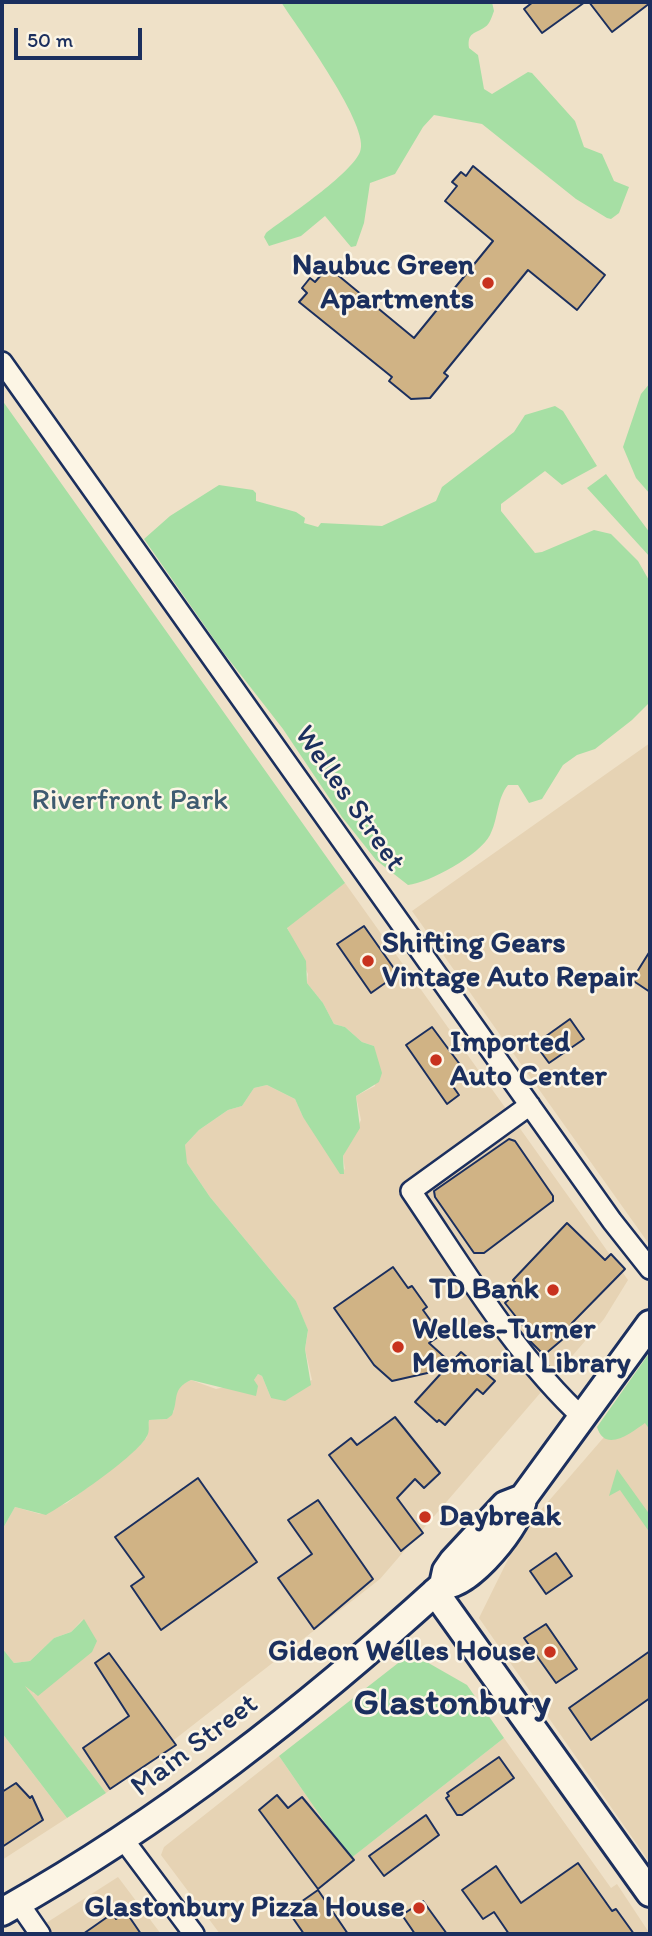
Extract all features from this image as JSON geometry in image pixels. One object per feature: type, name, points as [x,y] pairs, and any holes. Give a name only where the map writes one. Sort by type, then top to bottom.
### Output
[{"type":"main road","name":"Main Street","points":[[10,1907],[123,1839],[194,1791],[272,1731],[439,1589],[462,1581],[484,1559],[518,1516],[523,1497],[583,1419],[650,1324]]},
{"type":"main road","points":[[439,1589],[650,1893]]},
{"type":"street","name":"Welles Street","points":[[2,362],[530,1105],[650,1269]]},
{"type":"street","points":[[530,1105],[411,1191],[518,1346],[559,1396],[583,1419]]},
{"type":"street","points":[[123,1839],[194,1934]]},
{"type":"street","points":[[10,1907],[40,1934]]},
{"type":"shaded area","points":[[650,743],[650,1243],[649,1244],[412,911]]},
{"type":"shaded area","points":[[345,883],[628,1280],[604,1319],[380,1579],[106,1793],[24,1685],[30,1687],[34,1694],[83,1619],[71,1632],[54,1638],[30,1661],[14,1663],[2,1648],[2,1530],[15,1507],[40,1514],[67,1503],[135,1450],[147,1437],[149,1420],[167,1419],[174,1411],[175,1392],[191,1380],[216,1389],[254,1380],[258,1374],[262,1376],[271,1398],[312,1380],[305,1349],[308,1331],[296,1301],[210,1197],[183,1153],[185,1145],[199,1130],[228,1110],[242,1106],[254,1088],[267,1085],[295,1099],[303,1117],[345,1170],[343,1156],[361,1120],[356,1096],[375,1086],[374,1046],[362,1042],[345,1027],[334,1024],[323,1003],[307,983],[308,974],[286,925]]},
{"type":"shaded area","points":[[650,1384],[650,1863],[479,1618],[521,1533]]},
{"type":"shaded area","points":[[2,1733],[67,1818],[2,1860]]},
{"type":"shaded area","points":[[504,1738],[611,1888],[617,1884],[650,1934],[220,1934],[161,1855],[164,1847],[279,1756],[350,1859]]},
{"type":"shaded area","points":[[118,1877],[161,1934],[49,1934],[43,1925]]},
{"type":"green space","points":[[281,2],[492,2],[494,11],[490,22],[469,39],[469,48],[478,55],[484,89],[492,94],[528,72],[532,73],[575,121],[584,147],[602,154],[614,181],[629,187],[619,213],[611,219],[607,218],[576,199],[482,124],[434,115],[423,127],[395,174],[370,183],[364,223],[356,246],[351,247],[325,216],[301,236],[269,246],[264,237],[266,233],[318,195],[344,172],[360,152],[361,140],[355,122],[331,77]]},
{"type":"green space","points":[[650,383],[650,494],[636,478],[623,447],[641,394]]},
{"type":"green space","name":"Riverfront Park","points":[[2,400],[345,883],[287,928],[306,961],[307,983],[323,1003],[334,1024],[345,1027],[362,1042],[374,1046],[382,1073],[379,1082],[356,1096],[360,1128],[343,1156],[344,1174],[340,1174],[303,1117],[295,1099],[267,1085],[254,1088],[242,1106],[228,1110],[199,1130],[185,1145],[187,1163],[210,1197],[296,1301],[308,1330],[305,1349],[311,1385],[285,1401],[271,1398],[262,1376],[258,1374],[254,1380],[258,1386],[256,1396],[191,1380],[178,1391],[172,1415],[167,1419],[149,1420],[147,1436],[130,1455],[46,1515],[15,1507],[2,1530]]},
{"type":"green space","points":[[555,406],[563,411],[597,466],[562,485],[545,471],[501,504],[501,511],[535,553],[594,530],[611,534],[638,561],[650,582],[650,702],[595,749],[577,755],[563,765],[542,799],[529,803],[518,785],[508,785],[504,790],[493,829],[476,851],[453,867],[408,885],[376,860],[342,817],[283,729],[223,652],[144,539],[170,516],[219,485],[253,490],[256,493],[256,501],[296,512],[305,518],[304,523],[318,527],[321,523],[382,526],[436,501],[442,487],[514,432],[525,415]]},
{"type":"green space","points":[[606,474],[650,533],[650,557],[587,488]]},
{"type":"green space","points":[[650,1352],[650,1430],[645,1423],[619,1438],[606,1439],[597,1427]]},
{"type":"green space","points":[[617,1469],[650,1515],[650,1533],[620,1490],[609,1496]]},
{"type":"green space","points":[[84,1619],[97,1641],[92,1652],[38,1696],[25,1686],[106,1793],[67,1818],[2,1733],[2,1648],[14,1663],[30,1661],[54,1638],[71,1632]]},
{"type":"green space","points":[[411,1653],[467,1685],[504,1738],[350,1859],[279,1756]]},
{"type":"building","points":[[533,2],[585,2],[542,33],[524,9]]},
{"type":"building","points":[[589,2],[650,2],[650,3],[612,32]]},
{"type":"building","name":"Naubuc Green Apartments","points":[[473,166],[605,275],[577,310],[528,270],[444,373],[448,376],[430,398],[411,399],[389,381],[392,377],[299,302],[307,293],[302,288],[310,278],[315,282],[328,267],[414,338],[493,241],[445,201],[457,186],[452,182],[461,172],[466,176]]},
{"type":"building","name":"Shifting Gears Vintage Auto Repair","points":[[364,926],[398,974],[371,993],[337,944]]},
{"type":"building","points":[[650,951],[650,992],[632,980]]},
{"type":"building","points":[[570,1019],[584,1039],[549,1063],[535,1044]]},
{"type":"building","name":"Imported Auto Center","points":[[432,1027],[467,1074],[452,1085],[459,1095],[447,1104],[406,1045]]},
{"type":"building","points":[[509,1139],[515,1141],[553,1196],[553,1201],[484,1253],[474,1253],[435,1197],[434,1191]]},
{"type":"building","name":"TD Bank","points":[[567,1223],[605,1260],[611,1254],[625,1269],[572,1323],[568,1330],[570,1333],[544,1355],[529,1340],[532,1337],[505,1303],[520,1288],[513,1280]]},
{"type":"building","name":"Welles-Turner Memorial Library","points":[[393,1267],[408,1288],[412,1286],[427,1307],[423,1310],[441,1335],[429,1343],[451,1363],[461,1352],[495,1381],[483,1394],[477,1389],[445,1425],[439,1420],[437,1422],[415,1402],[445,1369],[392,1381],[374,1365],[334,1308]]},
{"type":"building","points":[[395,1417],[440,1473],[424,1488],[415,1479],[397,1498],[423,1533],[401,1551],[329,1455],[351,1438],[357,1445]]},
{"type":"building","points":[[198,1478],[257,1562],[161,1630],[131,1586],[144,1577],[115,1537]]},
{"type":"building","points":[[318,1500],[373,1579],[314,1629],[278,1578],[312,1554],[288,1520]]},
{"type":"building","points":[[556,1553],[572,1576],[546,1594],[530,1571]]},
{"type":"building","name":"Gideon Welles House","points":[[546,1624],[577,1669],[556,1683],[524,1638]]},
{"type":"building","points":[[650,1651],[650,1698],[591,1740],[569,1708]]},
{"type":"building","points":[[109,1653],[176,1745],[110,1789],[83,1748],[129,1716],[95,1663]]},
{"type":"building","points":[[499,1757],[514,1778],[462,1815],[457,1815],[446,1798],[449,1796],[447,1793]]},
{"type":"building","points":[[16,1783],[30,1798],[32,1796],[43,1820],[2,1847],[2,1792]]},
{"type":"building","points":[[277,1795],[288,1808],[302,1797],[354,1860],[318,1889],[259,1810]]},
{"type":"building","points":[[426,1815],[439,1835],[384,1876],[369,1856]]},
{"type":"building","points":[[578,1863],[612,1911],[616,1909],[634,1934],[509,1934],[494,1912],[483,1919],[462,1890],[496,1866],[521,1903]]},
{"type":"building","points":[[318,1890],[348,1934],[304,1934],[288,1911]]},
{"type":"building","points":[[423,1901],[447,1934],[415,1934],[402,1915]]},
{"type":"building","points":[[126,1912],[141,1934],[83,1934],[113,1913],[116,1919]]},
{"type":"place","name":"Naubuc Green Apartments","points":[[488,283]]},
{"type":"place","name":"Shifting Gears Vintage Auto Repair","points":[[368,961]]},
{"type":"place","name":"Imported Auto Center","points":[[436,1060]]},
{"type":"place","name":"TD Bank","points":[[553,1290]]},
{"type":"place","name":"Welles-Turner Memorial Library","points":[[398,1347]]},
{"type":"place","name":"Daybreak","points":[[425,1517]]},
{"type":"place","name":"Gideon Welles House","points":[[550,1652]]},
{"type":"place","name":"Glastonbury Pizza House","points":[[419,1908]]},
{"type":"district","name":"Glastonbury","points":[[452,1705]]}]
